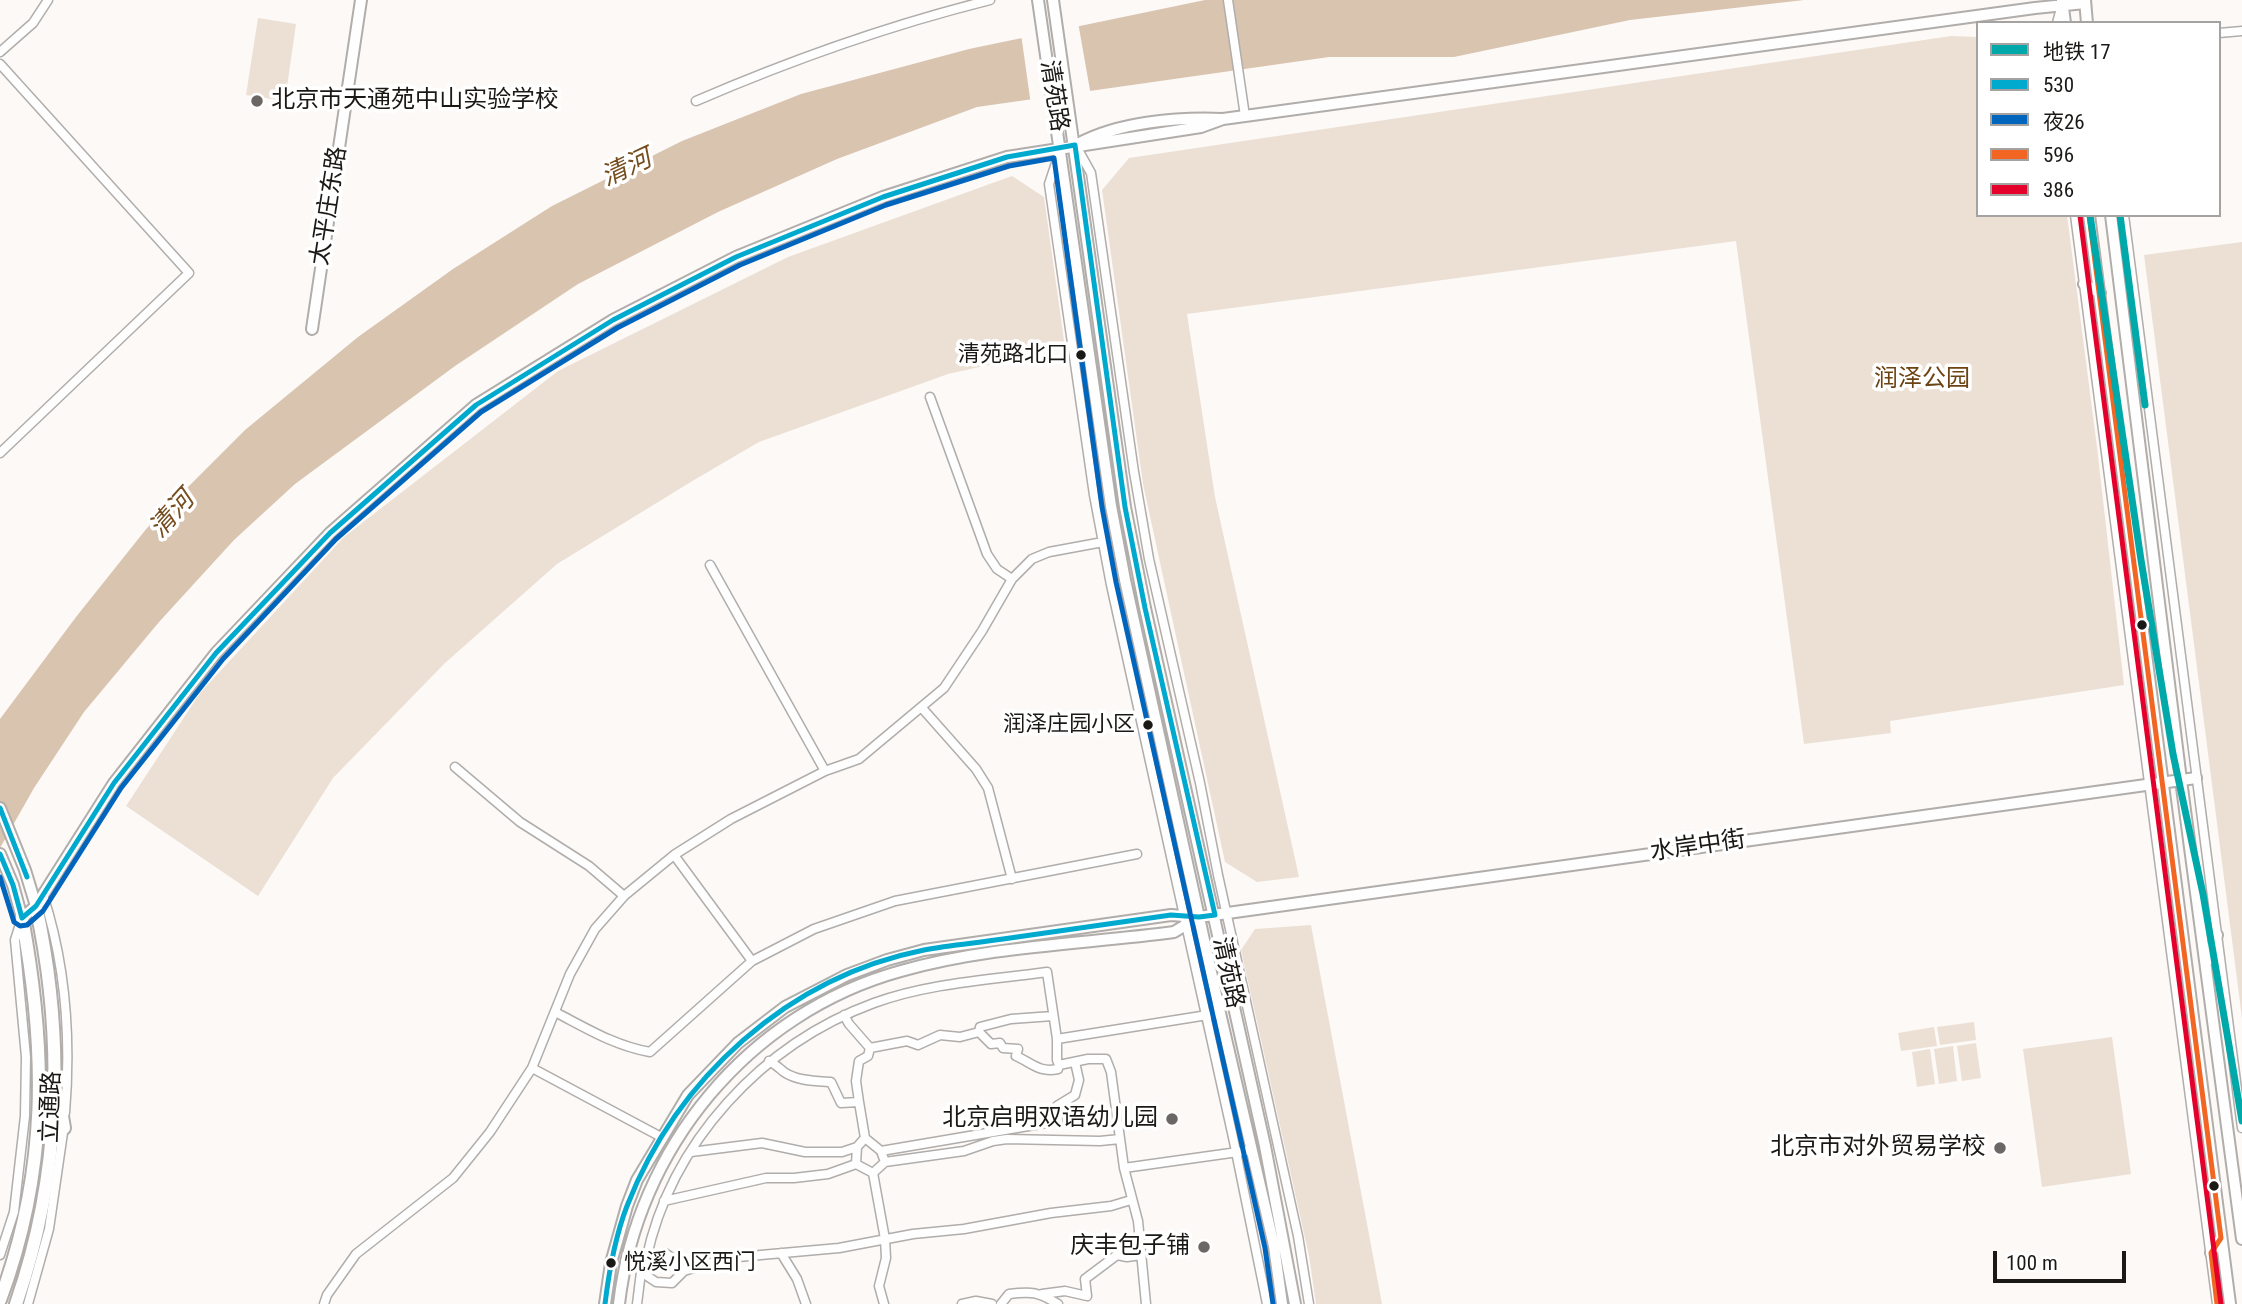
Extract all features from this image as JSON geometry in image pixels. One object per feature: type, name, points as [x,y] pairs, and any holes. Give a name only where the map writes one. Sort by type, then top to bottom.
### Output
[{"type":"main road","name":"立通路","points":[[16,1304],[40,1224],[53,1128],[51,991],[40,901]]},
{"type":"main road","name":"立通路","points":[[0,1300],[22,1230],[39,1123],[41,1069],[38,1022],[22,918]]},
{"type":"main road","points":[[54,1073],[64,1128]]},
{"type":"street","points":[[0,52],[33,23],[48,0]]},
{"type":"street","name":"太平庄东路","points":[[312,329],[361,0]]},
{"type":"street","points":[[696,101],[752,77],[933,14],[990,0]]},
{"type":"street","name":"清苑路","points":[[1038,0],[1111,506],[1220,1013],[1274,1245],[1282,1304]]},
{"type":"street","name":"清苑路","points":[[1053,0],[1125,507],[1284,1236],[1295,1304]]},
{"type":"street","points":[[1228,0],[1245,116]]},
{"type":"street","points":[[2085,2],[2087,21]]},
{"type":"street","points":[[2085,2],[2093,21]]},
{"type":"street","name":"清苑路","points":[[1075,145],[1100,144],[1201,127],[1223,119],[2062,3],[2085,2]]},
{"type":"street","points":[[2058,21],[2062,3]]},
{"type":"street","points":[[2062,3],[2064,21]]},
{"type":"street","points":[[2221,33],[2242,31]]},
{"type":"street","points":[[0,64],[189,274],[0,453]]},
{"type":"street","points":[[0,1255],[14,1212],[25,1116],[26,1057],[15,940],[22,918],[40,901],[114,783],[216,653],[330,533],[476,405],[613,320],[736,257],[883,197],[1007,157],[1075,145],[1091,173],[1149,559],[1298,1236],[1309,1304]]},
{"type":"street","points":[[1061,148],[1049,184],[1094,495],[1236,1152],[1266,1304]]},
{"type":"street","points":[[2075,217],[2217,1304]]},
{"type":"street","points":[[2089,217],[2230,1304]]},
{"type":"street","points":[[2111,217],[2181,780],[2242,1239]]},
{"type":"street","points":[[2124,217],[2242,1128]]},
{"type":"street","points":[[2084,284],[2100,293]]},
{"type":"street","points":[[930,397],[987,554],[997,569],[1012,579]]},
{"type":"street","points":[[324,1304],[327,1295],[356,1254],[453,1178],[491,1132],[532,1068],[570,974],[595,929],[624,896],[674,855],[731,819],[825,771],[859,759],[944,688],[1012,579],[1031,559],[1049,552],[1103,542]]},
{"type":"street","points":[[710,565],[825,771]]},
{"type":"street","points":[[922,708],[976,769],[988,788],[1012,879]]},
{"type":"street","points":[[455,767],[520,822],[589,866],[624,896]]},
{"type":"street","name":"水岸中街","points":[[605,1304],[611,1263],[637,1180],[688,1095],[738,1044],[785,1007],[847,975],[887,960],[924,950],[1171,915],[1185,920],[2196,778]]},
{"type":"street","points":[[0,808],[25,870],[51,918],[67,1026],[69,1068],[64,1128],[49,1228],[28,1304]]},
{"type":"street","points":[[0,854],[13,885],[22,918]]},
{"type":"street","points":[[555,1012],[612,1042],[650,1052],[752,961],[814,929],[895,901],[1137,854]]},
{"type":"street","points":[[674,855],[752,961]]},
{"type":"street","name":"水岸中街","points":[[619,1304],[630,1242],[654,1179],[701,1102],[743,1058],[773,1034],[822,1001],[883,976],[937,962],[1174,932],[1185,920]]},
{"type":"street","points":[[2206,964],[2217,935]]},
{"type":"street","points":[[637,1304],[641,1272],[651,1236],[664,1201],[691,1152],[719,1111],[769,1061],[815,1030],[876,1002],[937,986],[1047,972],[1059,1065]]},
{"type":"street","points":[[1057,1039],[1220,1013]]},
{"type":"street","points":[[844,1015],[870,1048]]},
{"type":"street","points":[[979,1032],[980,1027],[1011,1019],[1053,1016]]},
{"type":"street","points":[[870,1048],[907,1041],[918,1045],[940,1035],[960,1037],[979,1032]]},
{"type":"street","points":[[979,1032],[991,1044],[1000,1043],[1003,1048],[1018,1049],[1016,1056],[1036,1069],[1047,1071],[1058,1069],[1059,1065],[1106,1059],[1111,1072],[1130,1200],[1138,1221],[1146,1304]]},
{"type":"street","points":[[870,1048],[868,1055],[859,1060],[856,1081],[865,1138],[881,1151],[884,1162]]},
{"type":"street","points":[[769,1061],[796,1077],[831,1082],[841,1103],[859,1102]]},
{"type":"street","points":[[881,1151],[1058,1121],[1057,1106],[1075,1095],[1079,1080],[1075,1062]]},
{"type":"street","points":[[532,1068],[663,1138]]},
{"type":"street","points":[[856,1164],[858,1147],[865,1138]]},
{"type":"street","points":[[873,1173],[884,1162],[964,1151],[1007,1139],[1100,1142],[1120,1139]]},
{"type":"street","points":[[691,1152],[762,1143],[804,1152],[842,1152],[858,1147]]},
{"type":"street","points":[[1124,1168],[1252,1150]]},
{"type":"street","points":[[664,1201],[766,1178],[828,1174],[856,1164],[873,1173]]},
{"type":"street","points":[[873,1173],[885,1239],[886,1258],[878,1286],[884,1304]]},
{"type":"street","points":[[641,1272],[656,1282],[672,1283],[684,1271],[727,1258],[839,1248],[1051,1213],[1111,1206],[1130,1200]]},
{"type":"street","points":[[2211,1253],[2221,1238]]},
{"type":"street","points":[[627,1257],[646,1260],[665,1253],[678,1262],[684,1271]]},
{"type":"street","points":[[780,1253],[797,1279],[806,1304]]},
{"type":"street","points":[[1042,1294],[1065,1291],[1088,1300],[1085,1279],[1117,1255],[1140,1255]]},
{"type":"street","points":[[1001,1304],[1009,1294],[1031,1291],[1058,1304]]},
{"type":"street","points":[[962,1304],[976,1301],[992,1304]]},
{"type":"green space","points":[[258,18],[296,24],[285,101],[246,95]]},
{"type":"green space","name":"润泽公园","points":[[1951,36],[1976,37],[1976,217],[2067,217],[2124,685],[1890,721],[1891,733],[1804,744],[1736,241],[1187,314],[1215,497],[1299,877],[1257,882],[1225,862],[1143,484],[1102,190],[1129,158]]},
{"type":"green space","points":[[1012,176],[1044,197],[1065,348],[948,374],[759,442],[557,564],[445,663],[333,778],[258,896],[126,806],[200,693],[344,537],[558,371],[788,257]]},
{"type":"green space","points":[[2242,242],[2242,1018],[2144,255]]},
{"type":"green space","points":[[1311,925],[1382,1304],[1316,1304],[1309,1256],[1241,950],[1255,929]]},
{"type":"green space","points":[[1974,1022],[1976,1040],[1940,1045],[1937,1027]]},
{"type":"green space","points":[[1934,1027],[1937,1046],[1901,1051],[1898,1033]]},
{"type":"green space","points":[[2112,1037],[2131,1174],[2042,1187],[2023,1049]]},
{"type":"green space","points":[[1976,1043],[1981,1078],[1962,1081],[1957,1046]]},
{"type":"green space","points":[[1953,1046],[1957,1081],[1939,1084],[1934,1049]]},
{"type":"green space","points":[[1930,1049],[1935,1084],[1917,1087],[1912,1052]]},
{"type":"water","name":"清河","points":[[1205,0],[1804,0],[1630,20],[1454,57],[1329,57],[977,107],[837,159],[718,212],[578,284],[455,366],[295,484],[234,540],[159,622],[84,712],[34,788],[0,848],[0,719],[76,617],[147,528],[245,430],[358,337],[453,269],[552,206],[682,141],[801,94],[969,49]]},
{"type":"pier","points":[[1078,22],[1091,96],[1031,105],[1021,34]]},
{"type":"metro line","name":"17","points":[[2090,217],[2173,754],[2203,894],[2242,1121]]},
{"type":"metro line","name":"17","points":[[2120,217],[2145,405]]},
{"type":"transit line","name":"530","points":[[0,854],[13,885],[22,918],[36,906],[114,783],[216,653],[330,533],[476,405],[613,320],[736,257],[883,197],[1007,157],[1075,145],[1125,507],[1145,608],[1215,915],[1171,915],[924,950],[874,964],[827,983],[783,1009],[743,1040],[707,1076],[675,1116],[649,1159],[619,1230],[605,1304]]},
{"type":"transit line","name":"夜26","points":[[0,877],[14,922],[20,926],[27,925],[43,911],[121,788],[223,659],[336,539],[481,412],[617,328],[740,265],[886,205],[1009,166],[1054,158],[1102,507],[1116,582],[1265,1248],[1273,1304]]},
{"type":"transit line","name":"386","points":[[2080,217],[2221,1304]]},
{"type":"transit line","name":"596","points":[[2089,217],[2221,1238],[2211,1253],[2217,1304]]},
{"type":"transit line","name":"530","points":[[0,808],[27,877]]},
{"type":"place","name":"北京市天通苑中山实验学校","points":[[257,101]]},
{"type":"place","name":"清苑路北口","points":[[1081,355]]},
{"type":"place","name":"润泽庄园小区","points":[[1148,725]]},
{"type":"place","name":"北京启明双语幼儿园","points":[[1172,1119]]},
{"type":"place","name":"北京市对外贸易学校","points":[[2000,1148]]},
{"type":"place","name":"庆丰包子铺","points":[[1204,1247]]},
{"type":"place","name":"悦溪小区西门","points":[[611,1263]]}]
